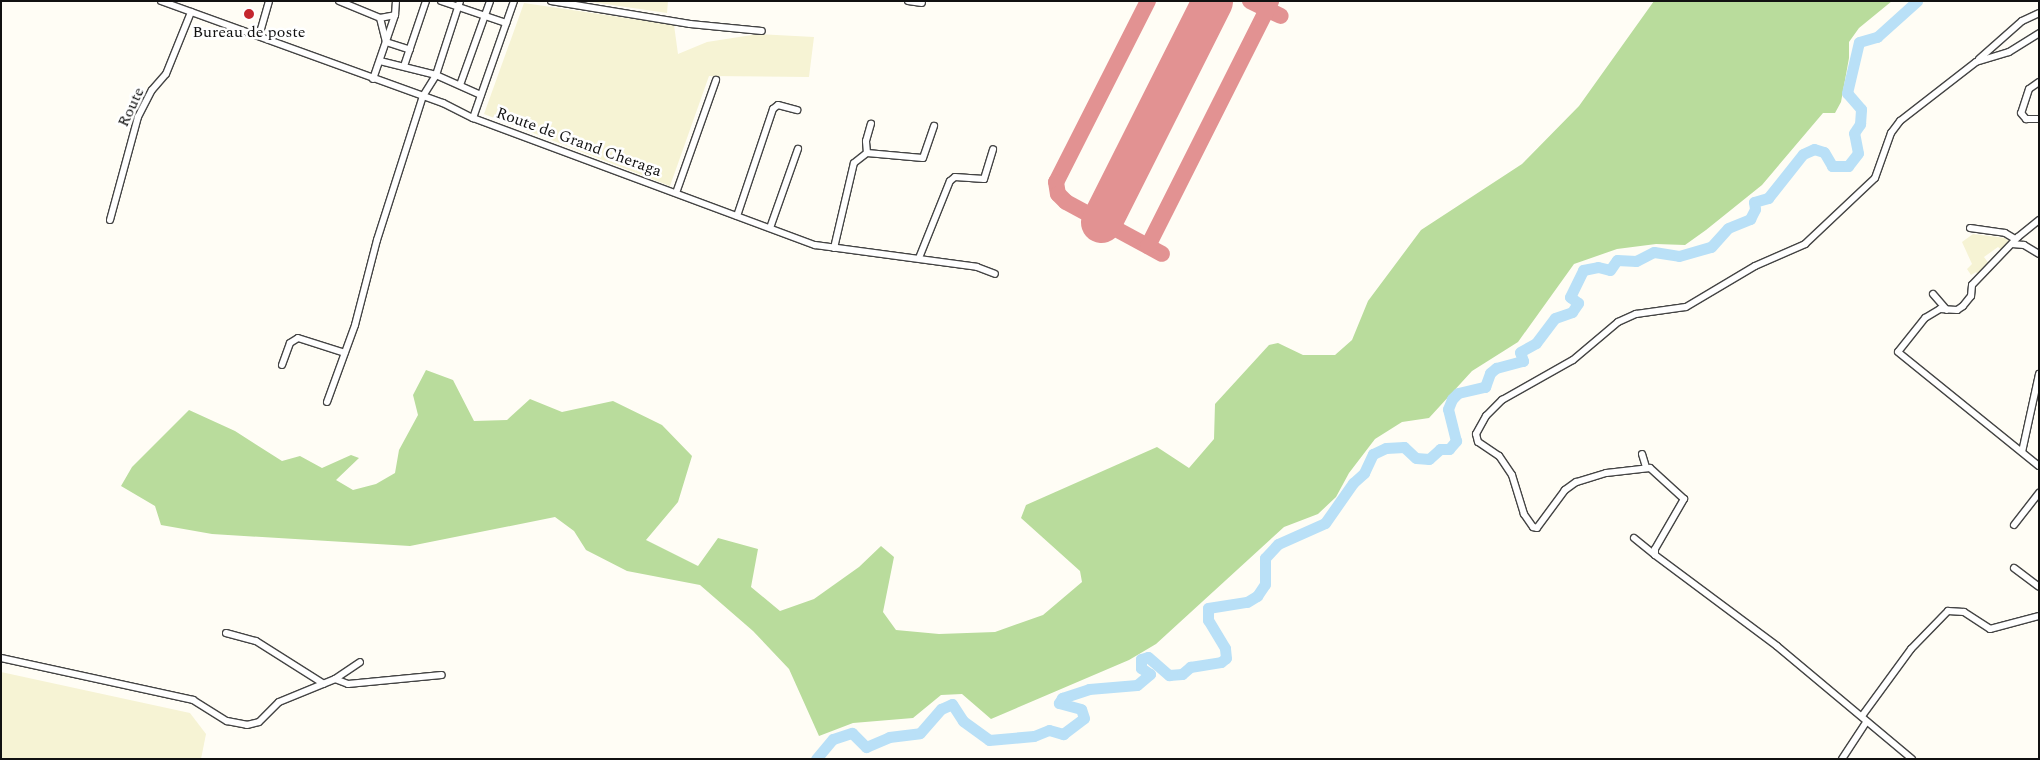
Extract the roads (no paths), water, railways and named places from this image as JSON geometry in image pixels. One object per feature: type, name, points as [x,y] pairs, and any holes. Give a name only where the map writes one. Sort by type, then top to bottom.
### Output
[{"type":"street","name":"Route de Grand Cheraga","points":[[162,1],[424,96],[473,118],[770,228],[834,248],[977,267],[995,274]]},
{"type":"street","points":[[259,36],[269,1]]},
{"type":"street","points":[[339,1],[380,18],[394,15]]},
{"type":"street","points":[[361,10],[363,1]]},
{"type":"street","points":[[374,79],[394,15],[396,1]]},
{"type":"street","points":[[404,66],[426,1]]},
{"type":"street","points":[[441,1],[459,4],[506,23]]},
{"type":"street","points":[[460,85],[490,1]]},
{"type":"street","points":[[473,118],[514,1]]},
{"type":"street","points":[[551,1],[690,24],[762,31]]},
{"type":"street","points":[[908,1],[922,3]]},
{"type":"street","points":[[327,402],[345,352],[424,96],[436,75],[459,4]]},
{"type":"street","name":"Route","points":[[110,220],[138,117],[152,90],[166,74],[191,12]]},
{"type":"street","points":[[1646,467],[1606,473],[1572,483],[1538,528],[1533,527],[1524,514],[1512,475],[1498,456],[1478,442],[1476,434],[1486,416],[1502,400],[1573,360],[1618,322],[1636,314],[1686,308],[1755,266],[1805,244],[1875,178],[1896,126],[1976,62],[2022,21],[2039,13]]},
{"type":"street","points":[[380,18],[386,42]]},
{"type":"street","points":[[1976,62],[2009,52],[2039,33]]},
{"type":"street","points":[[386,42],[410,50]]},
{"type":"street","points":[[380,61],[436,75],[481,95]]},
{"type":"street","points":[[676,193],[716,80]]},
{"type":"street","points":[[2039,82],[2029,89],[2021,113],[2026,119],[2039,118]]},
{"type":"street","points":[[737,216],[773,109],[778,106],[796,110]]},
{"type":"street","points":[[868,153],[866,141],[871,124]]},
{"type":"street","points":[[834,248],[854,163],[868,153],[920,159],[925,157],[934,126]]},
{"type":"street","points":[[770,228],[798,149]]},
{"type":"street","points":[[919,258],[950,181],[955,177],[984,179],[993,149]]},
{"type":"street","points":[[2039,220],[2014,241],[1972,285],[1971,296],[1963,306],[1957,310],[1940,310],[1925,318],[1898,352],[2039,466]]},
{"type":"street","points":[[1970,228],[2005,233],[2014,241],[2039,254]]},
{"type":"street","points":[[1933,294],[1947,310]]},
{"type":"street","points":[[282,365],[290,343],[298,338],[345,352]]},
{"type":"street","points":[[2022,452],[2039,374]]},
{"type":"street","points":[[1642,454],[1646,467],[1684,499],[1655,548],[1655,555]]},
{"type":"street","points":[[2014,525],[2039,492]]},
{"type":"street","points":[[1634,538],[1715,598],[1912,759]]},
{"type":"street","points":[[2014,568],[2039,587]]},
{"type":"street","points":[[1842,759],[1864,718],[1912,649],[1948,612],[1957,610],[1969,614],[1990,629],[2039,616]]},
{"type":"street","points":[[226,633],[256,641],[324,684]]},
{"type":"street","points":[[1,658],[193,700],[227,722],[247,725],[259,722],[279,702],[335,679],[360,662]]},
{"type":"street","points":[[335,679],[348,684],[442,675]]},
{"type":"waterway","points":[[816,759],[833,739],[852,733],[866,747],[889,737],[920,733],[941,709],[952,704],[963,721],[989,740],[1034,736],[1049,730],[1063,734],[1084,718],[1081,709],[1059,703],[1062,698],[1089,689],[1137,685],[1150,674],[1141,668],[1141,659],[1148,657],[1169,675],[1182,674],[1190,667],[1221,662],[1226,658],[1225,648],[1208,620],[1208,608],[1247,602],[1257,596],[1265,584],[1265,558],[1278,544],[1325,523],[1353,483],[1364,473],[1373,454],[1386,448],[1404,447],[1416,458],[1429,459],[1440,449],[1449,449],[1456,441],[1448,409],[1452,399],[1458,393],[1485,387],[1490,373],[1496,368],[1523,361],[1520,352],[1536,343],[1555,318],[1572,312],[1578,303],[1570,297],[1583,270],[1598,267],[1610,270],[1617,260],[1636,261],[1654,252],[1679,256],[1711,247],[1728,228],[1750,219],[1755,209],[1754,202],[1768,198],[1803,154],[1814,149],[1824,152],[1832,166],[1848,166],[1858,153],[1854,133],[1860,124],[1861,109],[1847,93],[1859,42],[1877,37],[1917,1]]},
{"type":"place","name":"Bureau de poste","points":[[249,14]]}]
